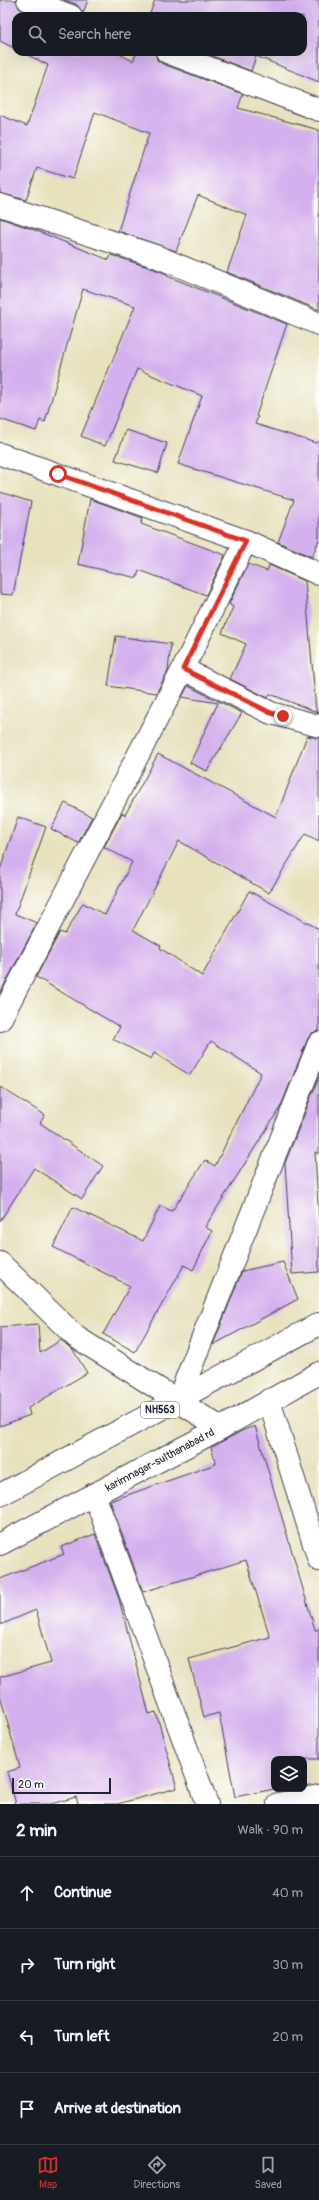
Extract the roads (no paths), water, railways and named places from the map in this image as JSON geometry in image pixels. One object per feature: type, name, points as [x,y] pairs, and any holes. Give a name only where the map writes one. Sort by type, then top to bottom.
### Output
[{"type":"main road","points":[[28,0],[60,12]]},
{"type":"main road","points":[[177,56],[319,110]]},
{"type":"main road","points":[[0,205],[158,257],[319,324]]},
{"type":"main road","points":[[0,454],[246,541],[319,574]]},
{"type":"main road","points":[[0,1020],[183,669],[246,541]]},
{"type":"main road","points":[[183,669],[271,713],[319,726]]},
{"type":"main road","points":[[178,1400],[319,1043]]},
{"type":"main road","points":[[0,1263],[76,1337],[221,1428]]},
{"type":"main road","name":"NH563","points":[[0,1495],[319,1324]]},
{"type":"main road","name":"karimnagar-sulthanabad rd","points":[[0,1544],[221,1428],[319,1373]]},
{"type":"main road","points":[[269,1400],[319,1560]]},
{"type":"main road","points":[[94,1494],[207,1804]]},
{"type":"main road","points":[[278,1804],[319,1796]]}]
